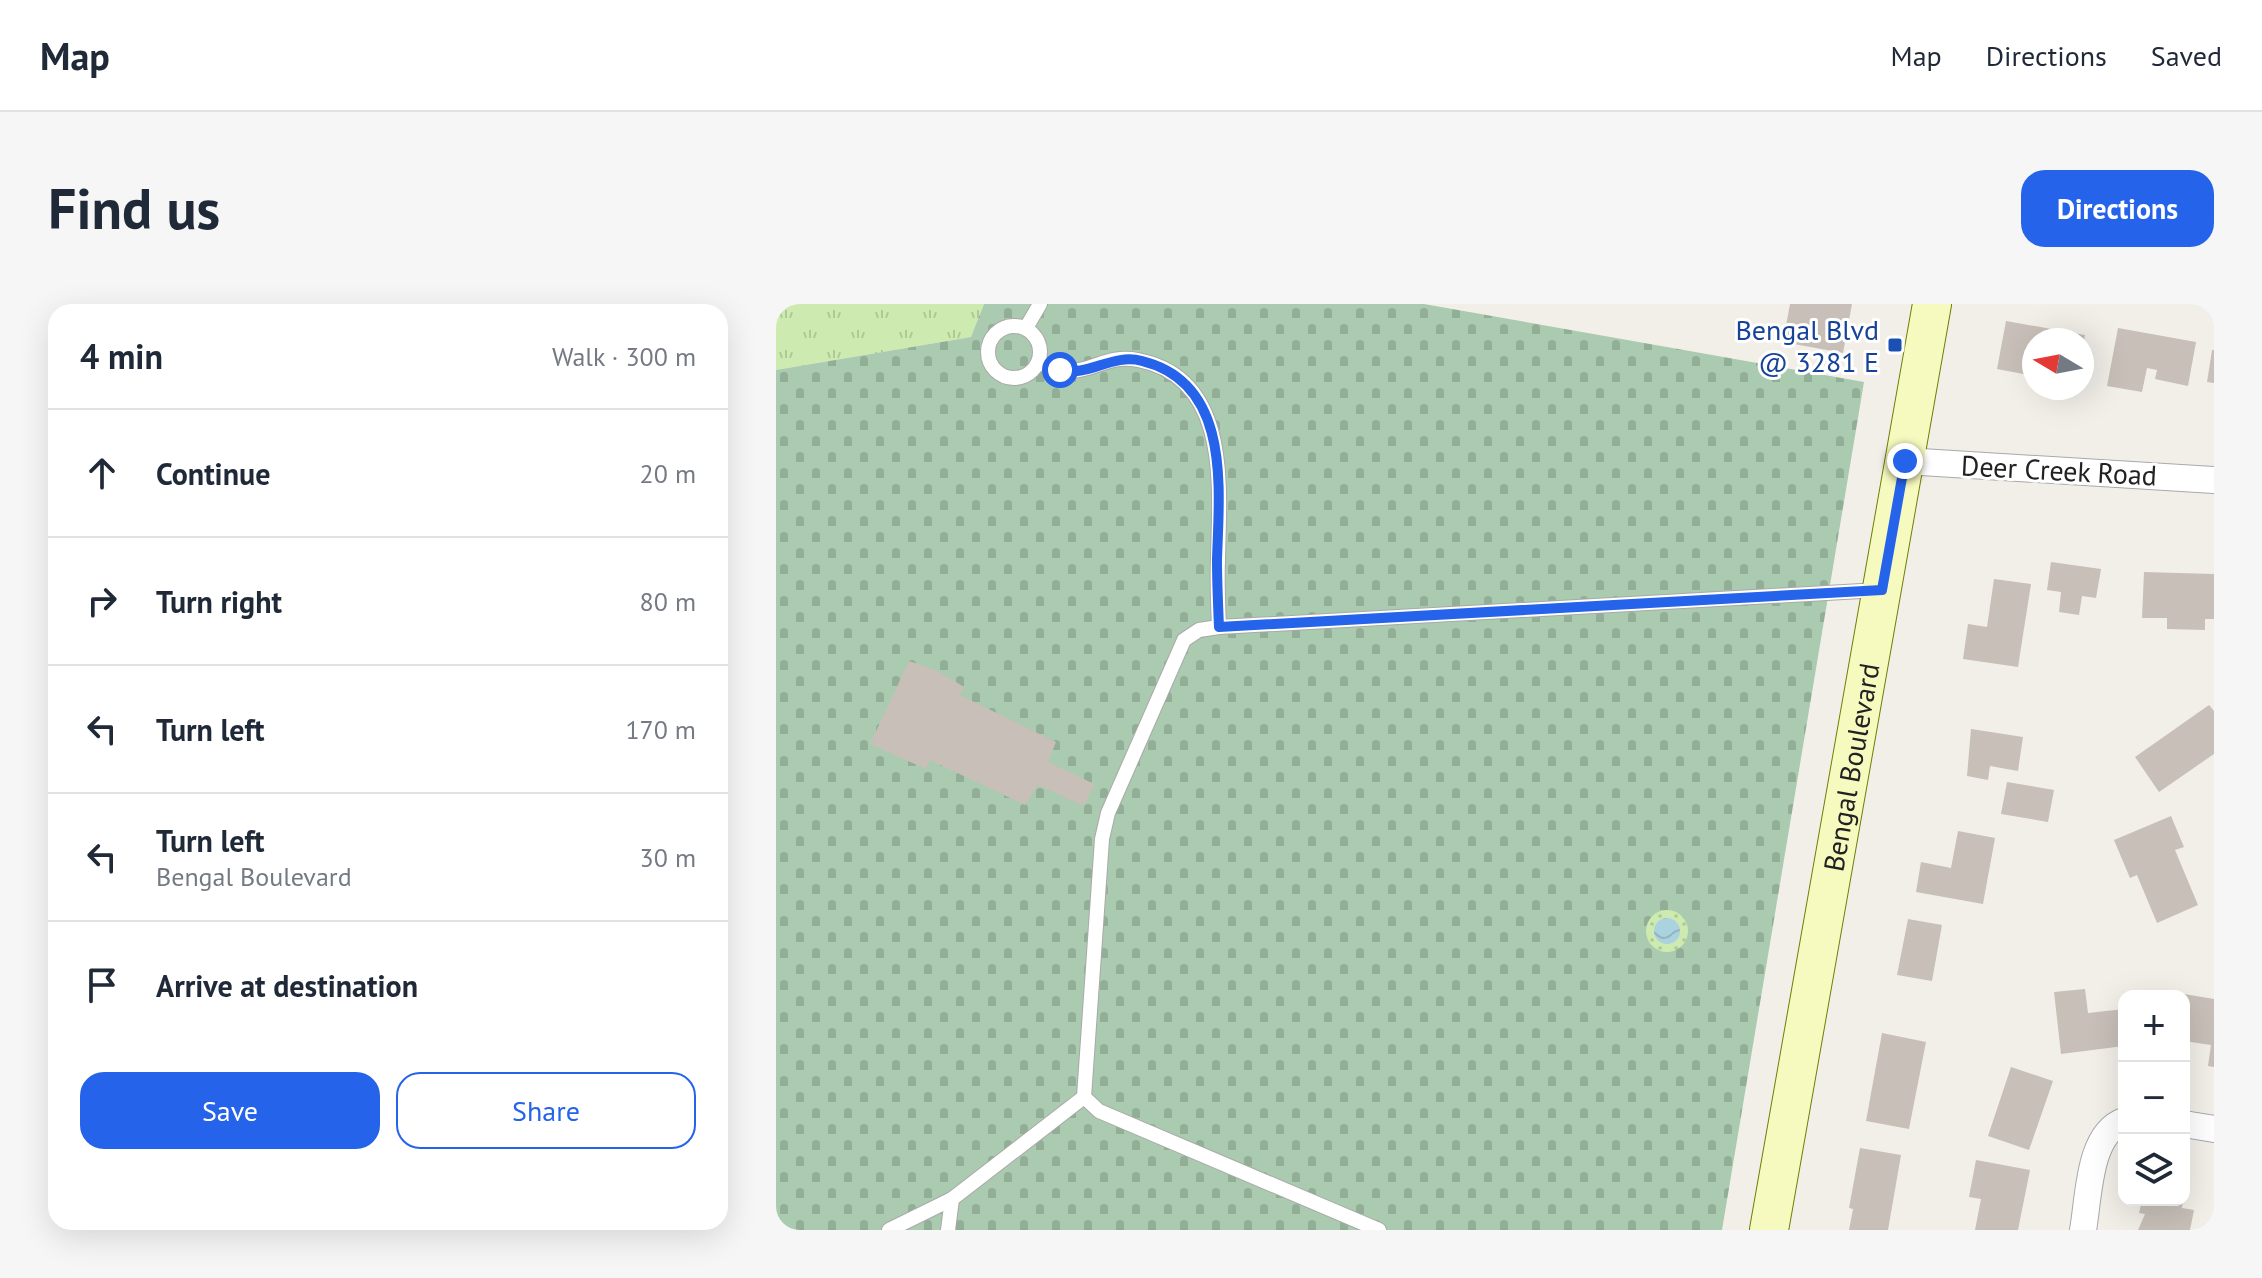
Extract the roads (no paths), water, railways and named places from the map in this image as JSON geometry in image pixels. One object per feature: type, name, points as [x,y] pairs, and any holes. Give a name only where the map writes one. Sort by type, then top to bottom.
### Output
[{"type":"main road","name":"Bengal Boulevard","points":[[1769,1230],[1932,304]]},
{"type":"street","name":"Deer Creek Road","points":[[1905,461],[2214,480]]},
{"type":"street","points":[[2083,1230],[2101,1141],[2118,1123]]},
{"type":"street","points":[[2190,1125],[2214,1129]]},
{"type":"lane","points":[[1026,328],[1040,304]]},
{"type":"lane","points":[[1014,325],[1026,328],[1039,345],[1039,362],[1026,376],[1014,378],[1002,375],[990,361],[988,348],[997,332],[1014,325]]},
{"type":"lane","points":[[1039,362],[1069,373],[1116,359],[1138,360],[1171,374],[1194,397],[1213,431],[1219,462],[1219,627]]},
{"type":"lane","points":[[889,1230],[952,1199],[1084,1097],[1102,839],[1108,813],[1184,640],[1199,630],[1882,590]]},
{"type":"lane","points":[[1084,1097],[1099,1111],[1379,1230]]},
{"type":"lane","points":[[948,1230],[952,1199]]},
{"type":"water","points":[[1667,918],[1676,922],[1680,931],[1676,940],[1667,944],[1658,940],[1654,931],[1658,922]]},
{"type":"place","name":"Bengal Blvd @ 3281 E","points":[[1895,345]]}]
